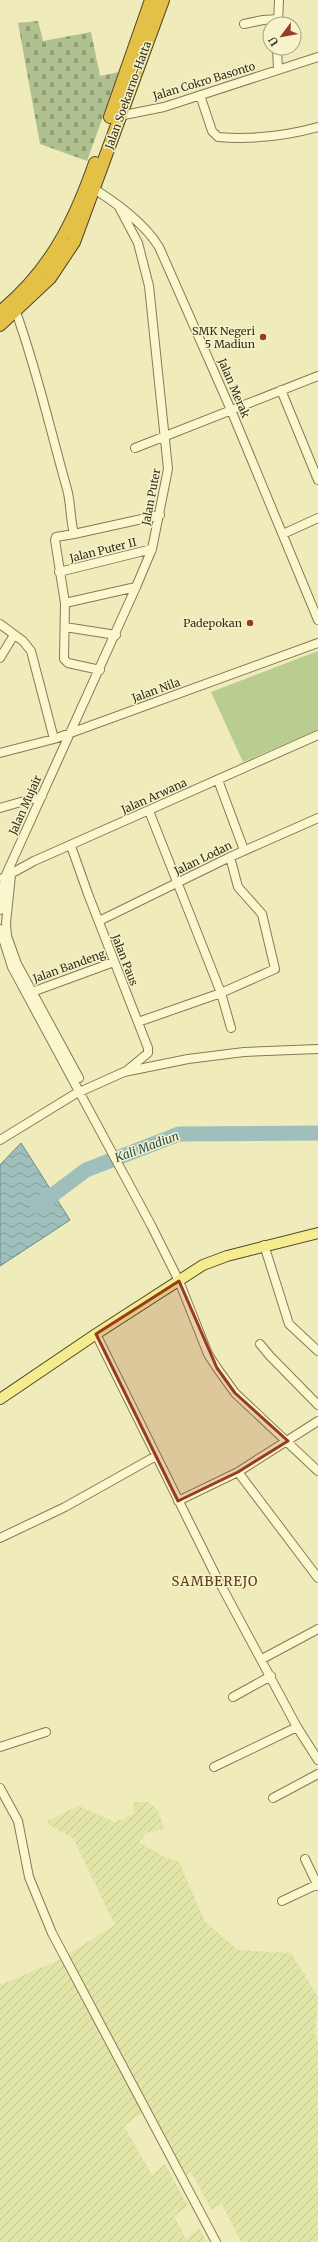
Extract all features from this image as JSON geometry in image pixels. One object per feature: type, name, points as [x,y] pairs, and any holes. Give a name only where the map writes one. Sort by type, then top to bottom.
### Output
[{"type":"highway","name":"Jalan Soekarno-Hatta","points":[[91,188],[151,0]]},
{"type":"highway","name":"Jalan Soekarno-Hatta","points":[[91,188],[163,0]]},
{"type":"highway","points":[[0,312],[22,292],[53,254],[91,188]]},
{"type":"highway","points":[[0,325],[16,312],[50,278],[60,265],[74,242],[91,188]]},
{"type":"main road","points":[[0,1399],[96,1334],[203,1265],[264,1245],[318,1233]]},
{"type":"street","points":[[278,16],[279,0]]},
{"type":"street","points":[[244,24],[262,20]]},
{"type":"street","points":[[278,56],[278,70]]},
{"type":"street","name":"Jalan Cokro Basonto","points":[[119,116],[164,107],[318,57]]},
{"type":"street","points":[[200,95],[212,131],[218,137],[260,138],[302,131],[318,126]]},
{"type":"street","name":"Jalan Merak","points":[[91,188],[119,207],[151,236],[159,247],[231,410],[318,620]]},
{"type":"street","name":"Jalan Puter","points":[[71,733],[116,635],[152,549],[168,470],[154,328],[146,271],[138,243],[119,207]]},
{"type":"street","points":[[16,312],[32,355],[49,419],[57,461],[67,490],[74,534]]},
{"type":"street","points":[[135,448],[318,376]]},
{"type":"street","points":[[281,390],[318,480]]},
{"type":"street","points":[[100,670],[65,661],[65,603],[55,539],[160,515]]},
{"type":"street","points":[[283,534],[318,518]]},
{"type":"street","name":"Jalan Puter II","points":[[59,572],[152,549]]},
{"type":"street","points":[[65,603],[136,587]]},
{"type":"street","points":[[0,624],[23,641],[31,651],[54,740]]},
{"type":"street","points":[[65,627],[116,635]]},
{"type":"street","points":[[0,658],[14,635]]},
{"type":"street","name":"Jalan Nila","points":[[0,753],[54,740],[318,643]]},
{"type":"street","name":"Jalan Mujair","points":[[0,910],[5,877],[71,733]]},
{"type":"street","name":"Jalan Arwana","points":[[5,877],[34,861],[71,846],[318,735]]},
{"type":"street","points":[[218,780],[244,850]]},
{"type":"street","points":[[0,808],[42,796]]},
{"type":"street","points":[[149,811],[221,993],[231,1028]]},
{"type":"street","name":"Jalan Lodan","points":[[98,921],[244,850],[318,818]]},
{"type":"street","name":"Jalan Paus","points":[[71,846],[98,921],[148,1048],[148,1053],[124,1072]]},
{"type":"street","points":[[138,1022],[221,993],[275,969],[262,914],[238,887],[230,857]]},
{"type":"street","points":[[5,877],[7,936],[17,964],[79,1078]]},
{"type":"street","points":[[0,929],[12,967],[78,1094],[179,1280],[208,1354],[235,1393],[318,1471]]},
{"type":"street","points":[[0,952],[8,971],[69,1083]]},
{"type":"street","name":"Jalan Bandeng","points":[[32,992],[114,962]]},
{"type":"street","points":[[0,1140],[78,1094],[124,1072],[188,1059],[244,1052],[318,1049]]},
{"type":"street","points":[[264,1245],[290,1324],[318,1351]]},
{"type":"street","points":[[96,1334],[178,1501],[297,1726],[318,1760]]},
{"type":"street","points":[[260,1344],[318,1406]]},
{"type":"street","points":[[178,1501],[238,1472],[288,1442],[318,1421]]},
{"type":"street","points":[[0,1538],[65,1507],[156,1456]]},
{"type":"street","points":[[238,1472],[318,1578]]},
{"type":"street","points":[[262,1659],[318,1629]]},
{"type":"street","points":[[233,1698],[271,1676]]},
{"type":"street","points":[[214,1767],[297,1726]]},
{"type":"street","points":[[0,1747],[46,1732]]},
{"type":"street","points":[[273,1798],[318,1774]]},
{"type":"street","points":[[0,1788],[18,1821],[29,1877],[52,1932],[216,2242]]},
{"type":"street","points":[[282,1901],[318,1885],[305,1859]]},
{"type":"highlighted area","points":[[179,1281],[217,1368],[235,1393],[288,1441],[238,1472],[178,1501],[96,1334]]},
{"type":"green space","points":[[38,21],[43,41],[91,32],[100,76],[119,72],[87,161],[40,144],[18,23]]},
{"type":"green space","points":[[318,651],[318,730],[243,762],[211,692]]},
{"type":"green space","points":[[133,1802],[148,1802],[158,1810],[164,1829],[146,1833],[139,1842],[166,1858],[179,1862],[205,1922],[238,1950],[291,1953],[318,1997],[315,2034],[318,2043],[318,2242],[241,2242],[222,2204],[212,2210],[191,2172],[185,2176],[150,2107],[124,2126],[152,2175],[165,2164],[188,2206],[174,2216],[186,2239],[199,2228],[207,2242],[0,2242],[0,1985],[57,1961],[115,1925],[73,1838],[49,1825],[47,1821],[79,1806],[115,1822],[134,1814]]},
{"type":"water","points":[[21,1143],[70,1220],[0,1266],[0,1165]]},
{"type":"waterway","name":"Kali Madiun","points":[[38,1206],[86,1170],[179,1134],[318,1133]]},
{"type":"place","name":"SMK Negeri 5 Madiun","points":[[263,337]]},
{"type":"place","name":"Padepokan","points":[[250,623]]},
{"type":"district","name":"SAMBEREJO","points":[[215,1581]]}]
